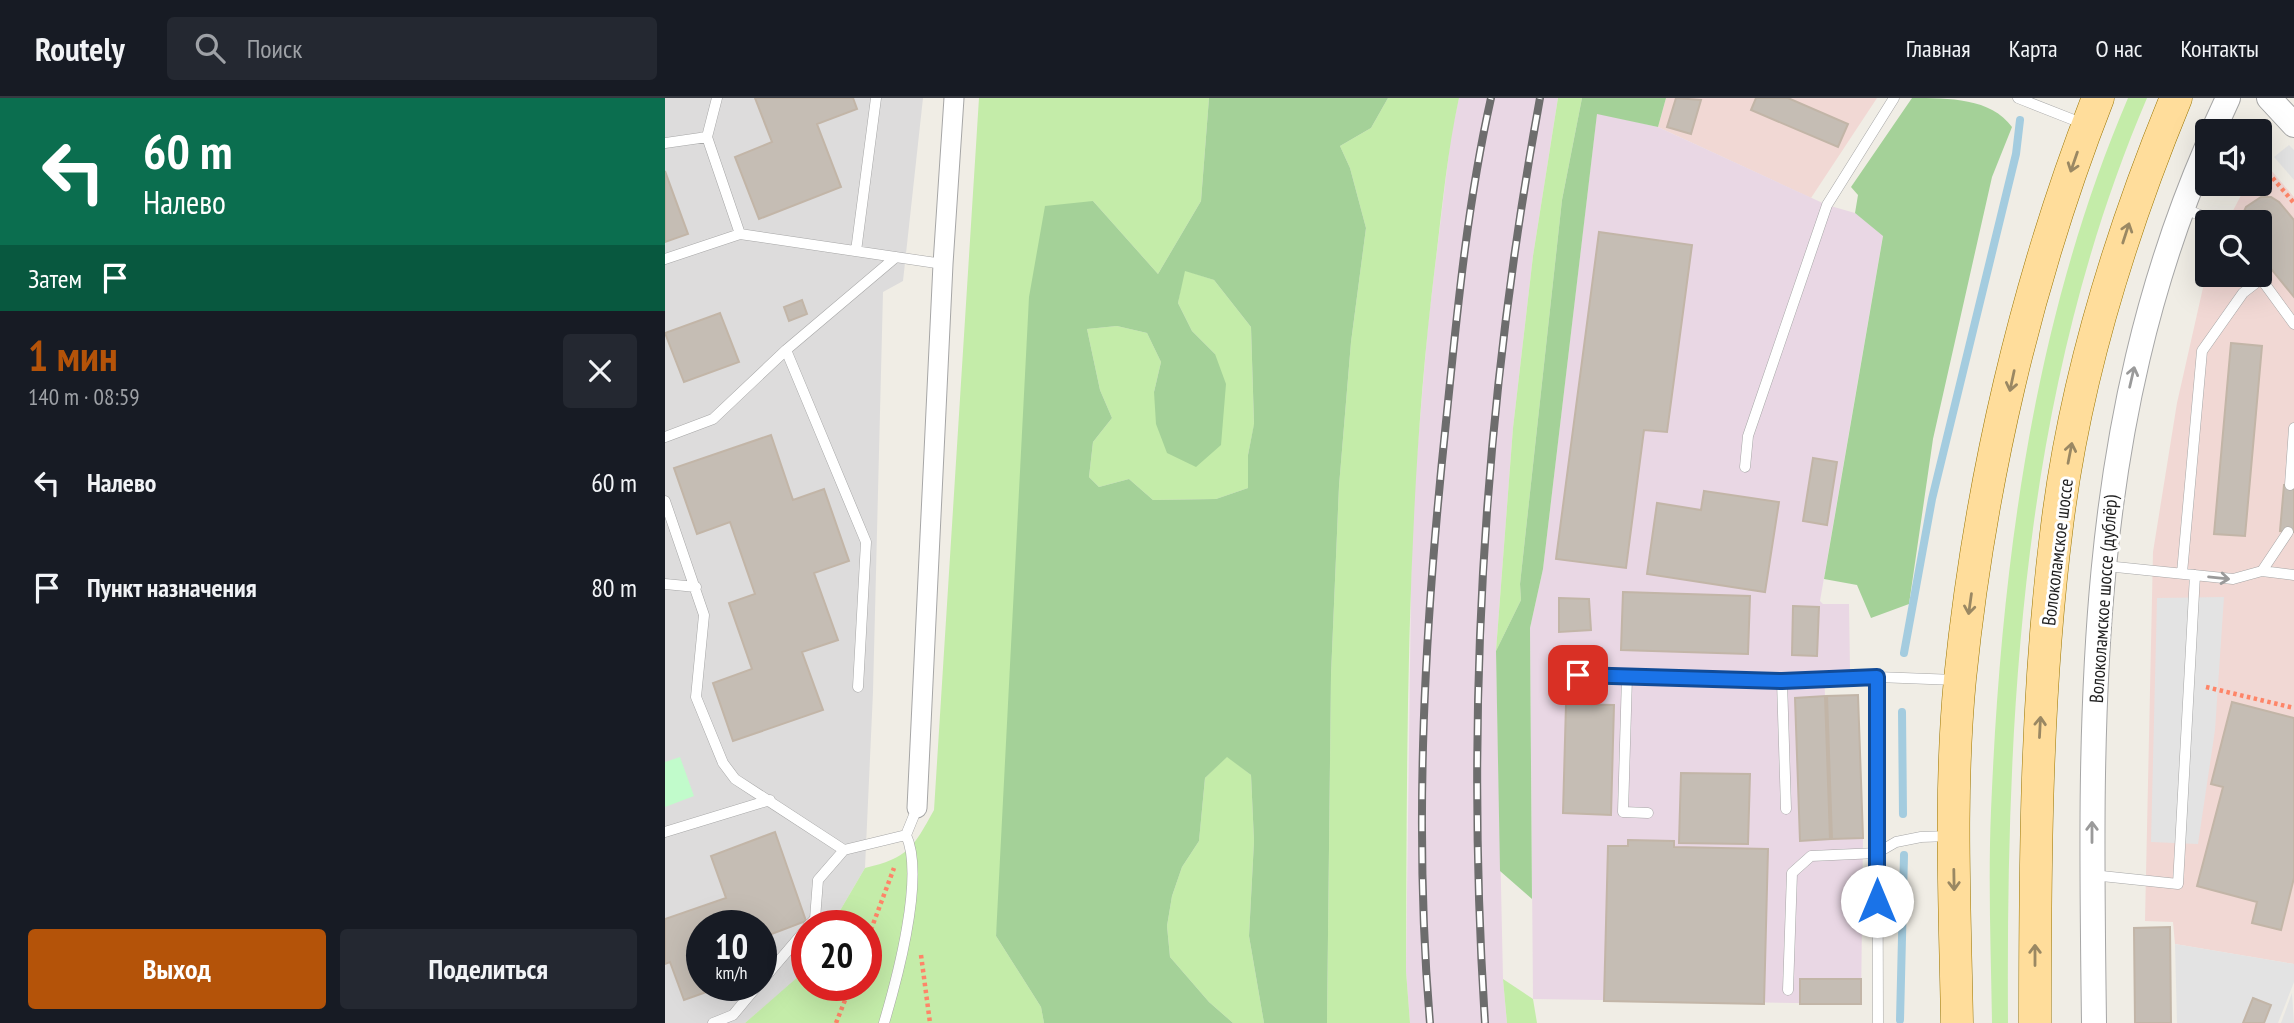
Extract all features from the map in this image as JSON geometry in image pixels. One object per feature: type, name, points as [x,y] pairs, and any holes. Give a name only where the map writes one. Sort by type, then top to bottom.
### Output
[{"type":"main road","name":"Волоколамское шоссе","points":[[2035,1023],[2035,830],[2043,676],[2057,524],[2081,394],[2104,302],[2128,227],[2176,98]]},
{"type":"main road","points":[[1957,1023],[1953,836],[1960,680],[1980,532],[2016,362],[2055,216],[2093,112]]},
{"type":"street","points":[[917,808],[943,264],[954,98]]},
{"type":"street","points":[[2218,119],[2228,98]]},
{"type":"street","points":[[2269,98],[2294,125]]},
{"type":"street","name":"Волоколамское шоссе (дублёр)","points":[[2094,1023],[2092,875],[2095,703],[2102,566],[2126,405],[2158,276],[2195,176]]},
{"type":"lane","points":[[717,98],[707,137],[740,234]]},
{"type":"lane","points":[[856,251],[876,98]]},
{"type":"lane","points":[[1745,467],[1748,436],[1827,205],[1894,98]]},
{"type":"lane","points":[[2018,98],[2093,112]]},
{"type":"lane","points":[[665,143],[707,137]]},
{"type":"lane","points":[[2182,207],[2195,213]]},
{"type":"lane","points":[[665,260],[740,234],[943,264]]},
{"type":"lane","points":[[665,437],[713,419],[786,350],[896,257]]},
{"type":"lane","points":[[2182,573],[2202,351],[2249,287]]},
{"type":"lane","points":[[2266,287],[2294,324]]},
{"type":"lane","points":[[786,350],[866,542],[858,687]]},
{"type":"lane","points":[[2290,485],[2294,428]]},
{"type":"lane","points":[[665,501],[704,614],[696,696],[723,763],[735,779],[844,850]]},
{"type":"lane","points":[[2262,571],[2288,532]]},
{"type":"lane","points":[[2102,566],[2233,579],[2262,571],[2294,575]]},
{"type":"lane","points":[[2092,875],[2178,884],[2195,575]]},
{"type":"lane","points":[[665,584],[696,587]]},
{"type":"lane","points":[[1578,675],[1782,681],[1877,677],[1960,680]]},
{"type":"lane","points":[[1627,677],[1623,812],[1648,813]]},
{"type":"lane","points":[[1877,677],[1878,1023]]},
{"type":"lane","points":[[1782,681],[1786,809]]},
{"type":"lane","points":[[665,832],[771,800]]},
{"type":"lane","points":[[884,1023],[910,905],[914,851],[907,835],[917,808]]},
{"type":"lane","points":[[816,910],[818,880],[844,850],[907,835]]},
{"type":"lane","points":[[1787,990],[1792,873],[1811,856],[1877,853],[1896,842],[1920,837],[1953,836]]},
{"type":"lane","points":[[777,964],[791,947]]},
{"type":"lane","points":[[713,1023],[733,1015],[745,1001]]},
{"type":"path","points":[[2272,177],[2294,203]]},
{"type":"path","points":[[2189,686],[2218,688],[2294,708]]},
{"type":"path","points":[[879,910],[907,835]]},
{"type":"path","points":[[910,905],[924,972],[930,1023]]},
{"type":"path","points":[[837,1023],[845,1001]]},
{"type":"shaded area","points":[[665,98],[923,98],[903,281],[883,292],[873,692],[865,868],[840,910],[791,910],[791,984],[777,996],[777,910],[686,910],[686,1001],[771,1001],[745,1023],[665,1023]]},
{"type":"shaded area","points":[[1459,98],[1558,98],[1533,256],[1513,428],[1496,651],[1503,979],[1507,1023],[1410,1023],[1406,971],[1412,514],[1428,324],[1451,135]]},
{"type":"shaded area","points":[[1666,98],[1877,98],[1811,198],[1658,127]]},
{"type":"shaded area","points":[[1597,113],[1658,127],[1827,205],[1855,213],[1883,235],[1820,601],[1823,604],[1849,604],[1850,670],[1824,671],[1825,696],[1858,695],[1863,838],[1861,1004],[1533,999],[1530,628],[1543,569]]},
{"type":"shaded area","points":[[2289,145],[2294,150],[2294,180],[2274,157]]},
{"type":"shaded area","points":[[2272,171],[2294,197],[2294,964],[2175,944],[2173,922],[2145,921],[2153,552],[2177,403],[2203,287],[2272,287],[2272,210],[2233,210],[2241,196],[2272,196]]},
{"type":"shaded area","points":[[2224,597],[2215,730],[2198,844],[2151,842],[2157,598]]},
{"type":"shaded area","points":[[2175,944],[2294,964],[2294,982],[2278,1023],[2177,1023]]},
{"type":"shaded area","points":[[2292,993],[2294,1023],[2281,1023]]},
{"type":"green space","points":[[979,98],[1209,98],[1201,201],[1158,274],[1093,201],[996,936],[1041,1007],[1044,1023],[745,1023],[770,1001],[777,1001],[777,995],[791,983],[791,1001],[882,1001],[882,910],[840,910],[865,868],[891,860],[908,849],[934,810]]},
{"type":"green space","points":[[1209,98],[1388,98],[1371,128],[1340,146],[1350,168],[1366,228],[1351,342],[1339,486],[1331,675],[1327,1023],[1264,1023],[1249,936],[1254,841],[1251,775],[1227,757],[1205,778],[1199,841],[1182,867],[1172,896],[1167,926],[1170,957],[1209,1002],[1233,1023],[1044,1023],[1041,1007],[996,936],[1029,297],[1045,206],[1093,201],[1158,274],[1201,201]],"holes":[[[1185,271],[1214,280],[1251,327],[1254,424],[1248,455],[1248,488],[1216,499],[1153,500],[1129,479],[1099,487],[1089,477],[1093,442],[1112,418],[1100,390],[1087,329],[1117,326],[1147,333],[1161,362],[1154,392],[1156,424],[1167,453],[1196,467],[1221,445],[1226,384],[1215,354],[1192,331],[1178,303]]]},
{"type":"green space","points":[[1388,98],[1459,98],[1445,182],[1425,354],[1413,530],[1407,795],[1406,971],[1410,1023],[1327,1023],[1331,675],[1339,486],[1351,342],[1366,228],[1350,168],[1340,146],[1371,128]]},
{"type":"green space","points":[[1558,98],[1582,98],[1562,200],[1520,584],[1521,600],[1496,651],[1513,428],[1533,256]]},
{"type":"green space","points":[[1582,98],[1666,98],[1658,127],[1597,114],[1543,569],[1530,628],[1532,899],[1500,871],[1496,651],[1521,600],[1520,584],[1562,200]]},
{"type":"green space","points":[[1912,98],[1940,98],[1981,105],[2003,117],[2012,127],[1992,177],[1933,439],[1909,604],[1871,618],[1857,585],[1824,579],[1883,236],[1855,213],[1858,195],[1851,187]]},
{"type":"green space","points":[[2128,98],[2147,98],[2105,209],[2072,322],[2048,436],[2030,553],[2018,670],[2011,787],[2008,1023],[1992,1023],[1991,811],[2003,629],[2013,538],[2045,358],[2067,270],[2095,183]]},
{"type":"green space","points":[[1184,270],[1214,280],[1251,327],[1254,425],[1248,455],[1248,488],[1216,499],[1153,500],[1129,479],[1099,487],[1089,477],[1093,442],[1112,418],[1100,390],[1087,329],[1117,326],[1147,333],[1161,362],[1154,392],[1215,354],[1192,331],[1178,303]]},
{"type":"green space","points":[[1227,756],[1251,775],[1254,841],[1249,936],[1264,1023],[1233,1023],[1209,1002],[1170,957],[1167,926],[1172,896],[1182,867],[1199,841],[1205,778]]},
{"type":"green space","points":[[680,757],[694,796],[665,807],[665,762]]},
{"type":"green space","points":[[1503,979],[1533,999],[1537,1023],[1507,1023]]},
{"type":"building","points":[[755,98],[853,98],[857,109],[817,124],[841,187],[759,219],[735,157],[772,142]]},
{"type":"building","points":[[1676,98],[1701,100],[1691,134],[1667,127]]},
{"type":"building","points":[[1756,98],[1788,98],[1848,124],[1838,147],[1751,110]]},
{"type":"building","points":[[665,171],[688,234],[665,242]]},
{"type":"building","points":[[2261,197],[2271,197],[2279,202],[2294,220],[2294,297],[2272,270],[2272,210],[2245,210]]},
{"type":"building","points":[[1599,232],[1692,245],[1667,432],[1644,430],[1626,568],[1556,559]]},
{"type":"building","points":[[802,300],[807,314],[789,321],[784,307]]},
{"type":"building","points":[[720,313],[739,362],[684,382],[665,333]]},
{"type":"building","points":[[2231,343],[2262,346],[2245,536],[2214,534]]},
{"type":"building","points":[[771,435],[793,500],[824,489],[849,561],[814,573],[838,640],[802,652],[823,710],[733,741],[713,683],[752,669],[729,603],[755,594],[730,522],[697,534],[674,468]]},
{"type":"building","points":[[1813,458],[1837,462],[1827,525],[1803,521]]},
{"type":"building","points":[[2284,485],[2294,485],[2294,532],[2280,531]]},
{"type":"building","points":[[1704,491],[1779,502],[1765,592],[1647,574],[1657,503],[1701,510]]},
{"type":"building","points":[[1623,592],[1750,596],[1748,654],[1621,650]]},
{"type":"building","points":[[1559,598],[1589,599],[1591,630],[1559,632]]},
{"type":"building","points":[[1793,606],[1819,607],[1817,656],[1792,655]]},
{"type":"building","points":[[1858,695],[1863,838],[1832,839],[1827,696]]},
{"type":"building","points":[[1825,696],[1830,839],[1800,841],[1795,698]]},
{"type":"building","points":[[2232,702],[2294,718],[2294,878],[2281,930],[2252,923],[2257,902],[2197,886],[2223,787],[2211,784]]},
{"type":"building","points":[[1566,704],[1614,705],[1611,815],[1563,813]]},
{"type":"building","points":[[1681,773],[1750,774],[1748,844],[1679,843]]},
{"type":"building","points":[[775,832],[802,910],[791,910],[791,927],[777,932],[777,910],[691,910],[726,898],[711,856]]},
{"type":"building","points":[[1628,840],[1674,841],[1674,847],[1768,849],[1764,1004],[1604,1001],[1608,846],[1628,846]]},
{"type":"building","points":[[686,912],[684,1000],[670,962],[665,964],[665,919]]},
{"type":"building","points":[[2170,927],[2171,1023],[2135,1023],[2134,928]]},
{"type":"building","points":[[1800,979],[1861,979],[1861,1004],[1800,1004]]},
{"type":"building","points":[[2253,998],[2271,1005],[2264,1023],[2243,1023]]},
{"type":"waterway","points":[[1904,653],[1932,499],[2016,154],[2020,120]]},
{"type":"waterway","points":[[1902,712],[1903,814]]},
{"type":"waterway","points":[[1900,1020],[1904,855]]},
{"type":"railway","points":[[1430,1023],[1422,873],[1427,647],[1459,300],[1475,178],[1491,98]]},
{"type":"railway","points":[[1485,1023],[1477,791],[1484,559],[1505,327],[1540,98]]},
{"type":"route","points":[[1578,675],[1782,681],[1877,677],[1877,901]]}]
